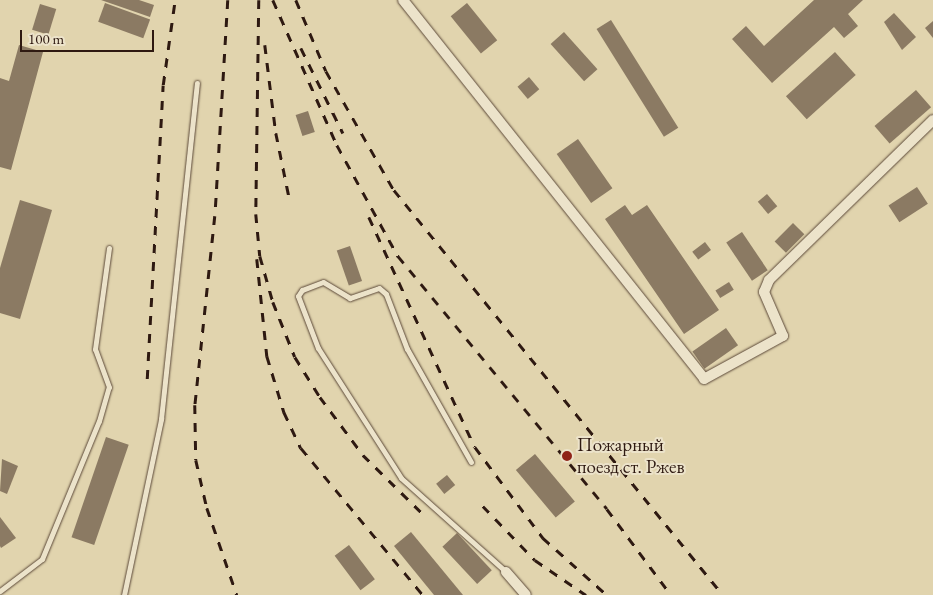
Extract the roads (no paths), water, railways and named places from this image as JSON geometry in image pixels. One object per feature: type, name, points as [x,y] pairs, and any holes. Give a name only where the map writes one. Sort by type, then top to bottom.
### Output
[{"type":"street","points":[[403,0],[704,380],[783,336],[764,292],[769,280],[933,120]]},
{"type":"street","points":[[506,572],[526,595]]},
{"type":"lane","points":[[124,595],[161,419],[197,83]]},
{"type":"lane","points":[[0,591],[42,559],[98,421],[109,387],[96,349],[109,248]]},
{"type":"lane","points":[[471,462],[407,349],[386,294],[379,288],[350,298],[323,282],[302,290],[298,296],[318,348],[401,478],[506,572]]},
{"type":"railway","points":[[147,379],[163,85],[175,0]]},
{"type":"railway","points":[[228,0],[215,216],[195,405],[196,460],[207,508],[237,595]]},
{"type":"railway","points":[[259,0],[256,214],[260,256],[273,302],[295,357],[320,397],[363,455],[425,516]]},
{"type":"railway","points":[[273,0],[337,145],[398,256],[607,509],[671,595]]},
{"type":"railway","points":[[296,0],[326,71],[394,190],[723,595]]},
{"type":"railway","points":[[265,45],[276,133],[290,201]]},
{"type":"railway","points":[[301,48],[343,133]]},
{"type":"railway","points":[[369,217],[475,447],[543,538],[607,595]]},
{"type":"railway","points":[[257,259],[267,356],[284,412],[301,448],[423,595]]},
{"type":"railway","points":[[483,506],[535,560],[586,595]]},
{"type":"place","name":"Пожарный поезд ст. Ржев","points":[[567,456]]}]
